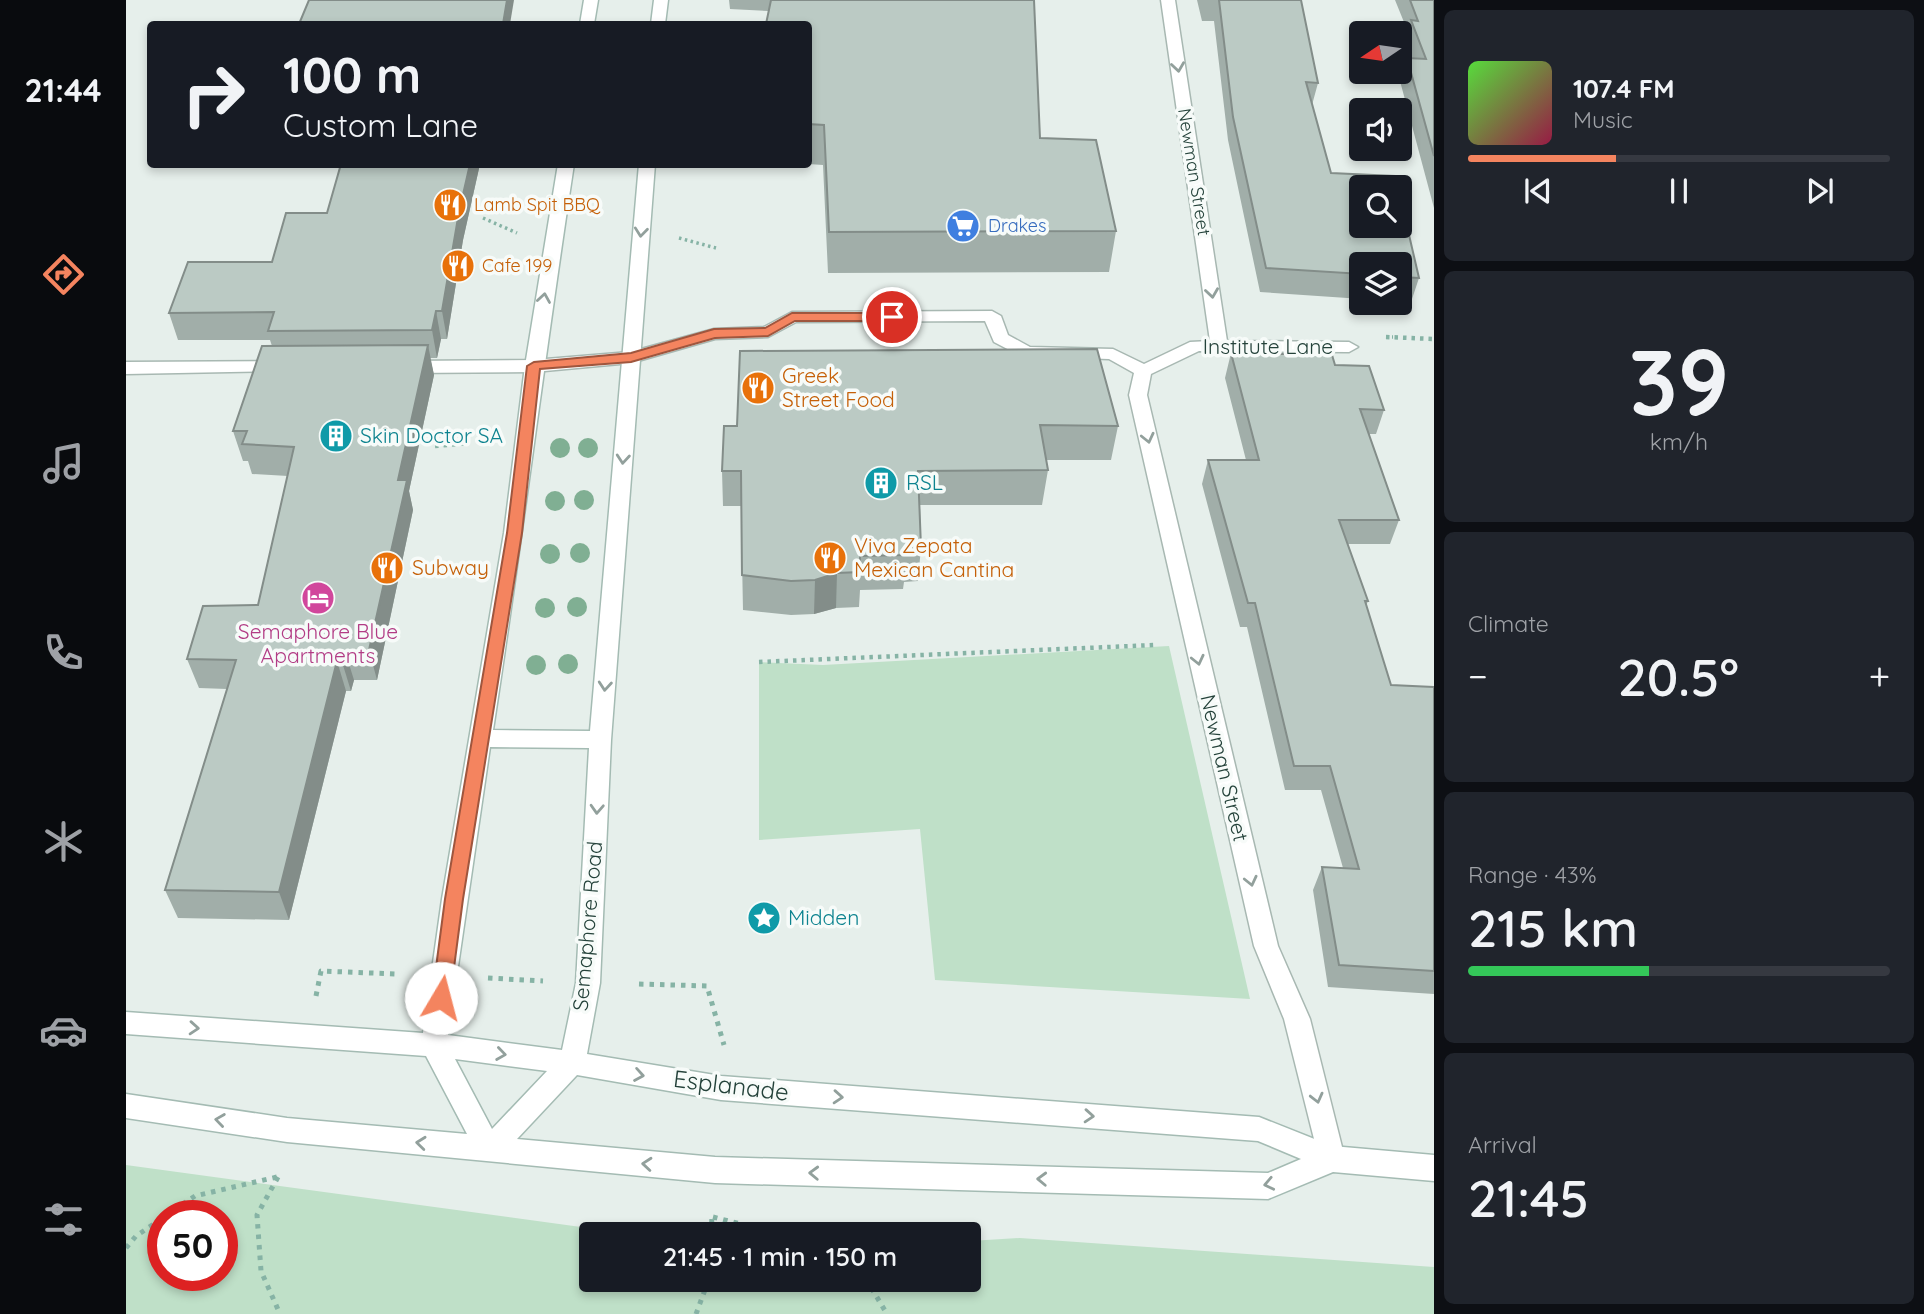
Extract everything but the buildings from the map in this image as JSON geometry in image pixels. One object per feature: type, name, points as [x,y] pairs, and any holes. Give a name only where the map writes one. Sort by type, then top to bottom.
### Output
[{"type":"street","points":[[588,21],[591,0]]},
{"type":"street","points":[[658,21],[661,0]]},
{"type":"street","name":"Newman Street","points":[[1168,0],[1219,345]]},
{"type":"street","points":[[564,168],[534,366],[514,533],[454,899],[434,1045],[489,1150],[572,1063]]},
{"type":"street","name":"Semaphore Road","points":[[572,1063],[588,983],[600,740],[647,168]]},
{"type":"street","points":[[386,367],[534,366],[631,357],[714,334],[768,332],[792,317],[992,316],[1000,338],[1027,352],[1113,354],[1143,371]]},
{"type":"street","name":"Institute Lane","points":[[1143,371],[1196,346],[1349,347]]},
{"type":"street","points":[[126,368],[293,367]]},
{"type":"street","name":"Newman Street","points":[[1143,371],[1138,395],[1266,946],[1297,1019],[1332,1159]]},
{"type":"street","points":[[482,738],[600,740]]},
{"type":"street","name":"Esplanade","points":[[126,1023],[434,1045],[572,1063],[721,1088],[1259,1129],[1332,1159],[1434,1168]]},
{"type":"street","name":"Esplanade","points":[[126,1106],[287,1130],[715,1170],[1268,1186],[1332,1159]]},
{"type":"path","name":"Institute Lane","points":[[1349,347],[1374,337],[1434,339]]},
{"type":"path","points":[[435,446],[468,443]]},
{"type":"path","points":[[760,662],[1194,643]]},
{"type":"path","points":[[314,1003],[321,971],[396,974]]},
{"type":"path","points":[[481,978],[543,981]]},
{"type":"path","points":[[639,985],[707,986],[725,1049]]},
{"type":"path","points":[[189,1200],[195,1196],[278,1177],[257,1215],[261,1271],[280,1314]]},
{"type":"path","points":[[712,1217],[732,1222]]},
{"type":"path","points":[[126,1248],[147,1229]]},
{"type":"path","points":[[696,1314],[704,1292]]},
{"type":"path","points":[[874,1292],[887,1314]]},
{"type":"green space","points":[[1169,646],[1250,999],[935,980],[920,829],[759,840],[759,662],[823,665]]},
{"type":"green space","points":[[126,1165],[579,1227],[579,1292],[981,1292],[981,1240],[1020,1238],[1434,1267],[1434,1314],[126,1314]]},
{"type":"place","name":"Lamb Spit BBQ","points":[[450,205]]},
{"type":"place","name":"Drakes","points":[[963,226]]},
{"type":"place","name":"Cafe 199","points":[[458,266]]},
{"type":"place","name":"Greek Street Food","points":[[758,388]]},
{"type":"place","name":"Skin Doctor SA","points":[[336,436]]},
{"type":"place","name":"RSL","points":[[881,483]]},
{"type":"place","name":"Viva Zepata Mexican Cantina","points":[[830,558]]},
{"type":"place","name":"Subway","points":[[387,568]]},
{"type":"place","name":"Semaphore Blue Apartments","points":[[318,598]]},
{"type":"place","name":"Midden","points":[[764,918]]},
{"type":"route","points":[[441,998],[454,899],[514,533],[534,366],[631,357],[714,334],[768,332],[792,317],[892,317]]}]
